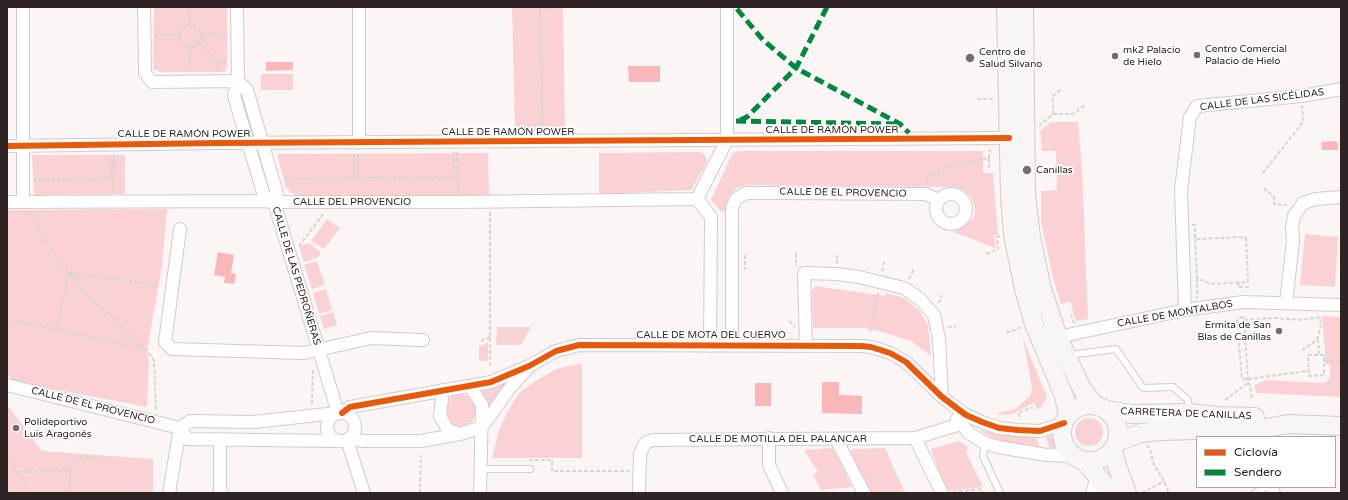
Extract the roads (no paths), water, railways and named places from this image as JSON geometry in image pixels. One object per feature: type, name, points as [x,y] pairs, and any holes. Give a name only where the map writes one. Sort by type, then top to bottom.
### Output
[{"type":"street","points":[[23,7],[22,146],[26,206]]},
{"type":"street","points":[[144,7],[145,73],[152,82],[238,81]]},
{"type":"street","name":"CALLE DE LAS PEDROÑERAS","points":[[237,7],[238,81],[234,96],[264,196],[274,202],[339,413]]},
{"type":"street","points":[[357,149],[359,7]]},
{"type":"street","points":[[710,346],[711,217],[696,199],[727,140],[728,7]]},
{"type":"street","points":[[1006,7],[1010,197],[1014,235],[1024,289],[1034,324],[1064,396],[1066,419],[1062,435],[1064,445],[1079,458],[1094,485],[1106,486],[1109,493]]},
{"type":"street","points":[[1024,7],[1026,195],[1031,237],[1042,290],[1058,337],[1082,389],[1116,422],[1119,433],[1115,446],[1106,457],[1095,461],[1079,458]]},
{"type":"street","name":"CALLE DE LAS PEDROÑERAS","points":[[238,81],[247,90],[276,190],[277,196],[274,202]]},
{"type":"street","name":"CALLE DE LAS SICÉLIDAS","points":[[1184,310],[1181,190],[1190,117],[1197,106],[1302,96],[1341,89]]},
{"type":"street","name":"CALLE DE RAMÓN POWER","points":[[7,146],[248,143],[357,149],[727,140],[1009,138]]},
{"type":"street","name":"CALLE DE EL PROVENCIO","points":[[732,346],[732,208],[736,199],[746,193],[926,194],[938,200]]},
{"type":"street","points":[[1286,303],[1293,241],[1292,227],[1294,216],[1302,203],[1316,199],[1341,197]]},
{"type":"street","name":"CALLE DEL PROVENCIO","points":[[7,202],[26,206],[260,201],[458,202],[696,199]]},
{"type":"street","name":"CALLE DE LAS PEDROÑERAS","points":[[180,229],[165,342],[172,349],[304,353],[371,338],[423,340]]},
{"type":"street","points":[[806,346],[804,273],[837,274],[859,277],[904,288],[920,299],[934,315],[939,339],[942,397]]},
{"type":"street","name":"CALLE DE MONTALBOS","points":[[1058,337],[1184,310],[1242,302],[1341,305]]},
{"type":"street","name":"CALLE DE MOTA DEL CUERVO","points":[[180,428],[190,421],[253,422],[339,413],[350,407],[492,382],[529,366],[556,352],[580,345],[861,346],[877,348],[906,362],[942,397],[966,416],[999,428],[1040,431],[1066,419]]},
{"type":"street","name":"CALLE DE MOTA DEL CUERVO","points":[[482,427],[510,388],[529,366]]},
{"type":"street","name":"CALLE DE EL PROVENCIO","points":[[7,385],[180,428]]},
{"type":"street","points":[[470,386],[482,405],[480,493]]},
{"type":"street","name":"CALLE DE MOTA DEL CUERVO","points":[[931,387],[970,434],[986,443],[1011,450],[1079,458]]},
{"type":"street","points":[[443,390],[440,416],[448,430],[460,434]]},
{"type":"street","points":[[1066,419],[1075,409],[1085,405],[1101,408]]},
{"type":"street","name":"CARRETERA DE CANILLAS","points":[[1101,408],[1132,414],[1189,413],[1267,418],[1288,424]]},
{"type":"street","points":[[339,413],[350,416],[355,422],[355,430],[351,437],[344,440],[330,435],[327,427],[330,419],[339,413]]},
{"type":"street","name":"CALLE DE MOTILLA DEL PALANCAR","points":[[639,493],[640,454],[645,443],[653,440],[915,438],[961,424]]},
{"type":"street","name":"CARRETERA DE CANILLAS","points":[[1115,446],[1136,434],[1160,431],[1258,433],[1267,428],[1288,424],[1341,426]]},
{"type":"street","points":[[180,428],[188,439],[421,441],[460,434],[482,427]]},
{"type":"street","points":[[169,493],[180,428]]},
{"type":"street","points":[[769,438],[769,466],[782,493]]},
{"type":"street","points":[[915,438],[942,493]]},
{"type":"street","points":[[836,439],[864,493]]},
{"type":"street","points":[[220,440],[220,491],[222,493]]},
{"type":"street","points":[[344,440],[364,493]]},
{"type":"street","points":[[1115,446],[1127,493]]},
{"type":"lane","points":[[1067,357],[1077,354],[1116,349],[1143,388],[1173,386],[1188,400],[1189,413]]},
{"type":"lane","points":[[986,443],[983,456],[1000,493]]},
{"type":"lane","points":[[481,469],[530,469]]},
{"type":"lane","points":[[1255,493],[1264,488]]},
{"type":"place","name":"Centro Comercial Palacio de Hielo","points":[[1197,55]]},
{"type":"place","name":"mk2 Palacio de Hielo","points":[[1115,56]]},
{"type":"place","name":"Centro de Salud Silvano","points":[[970,58]]},
{"type":"place","name":"Canillas","points":[[1027,170]]},
{"type":"place","name":"Ermita de San Blas de Canillas","points":[[1279,331]]},
{"type":"place","name":"Polideportivo Luis Aragonés","points":[[16,428]]}]
